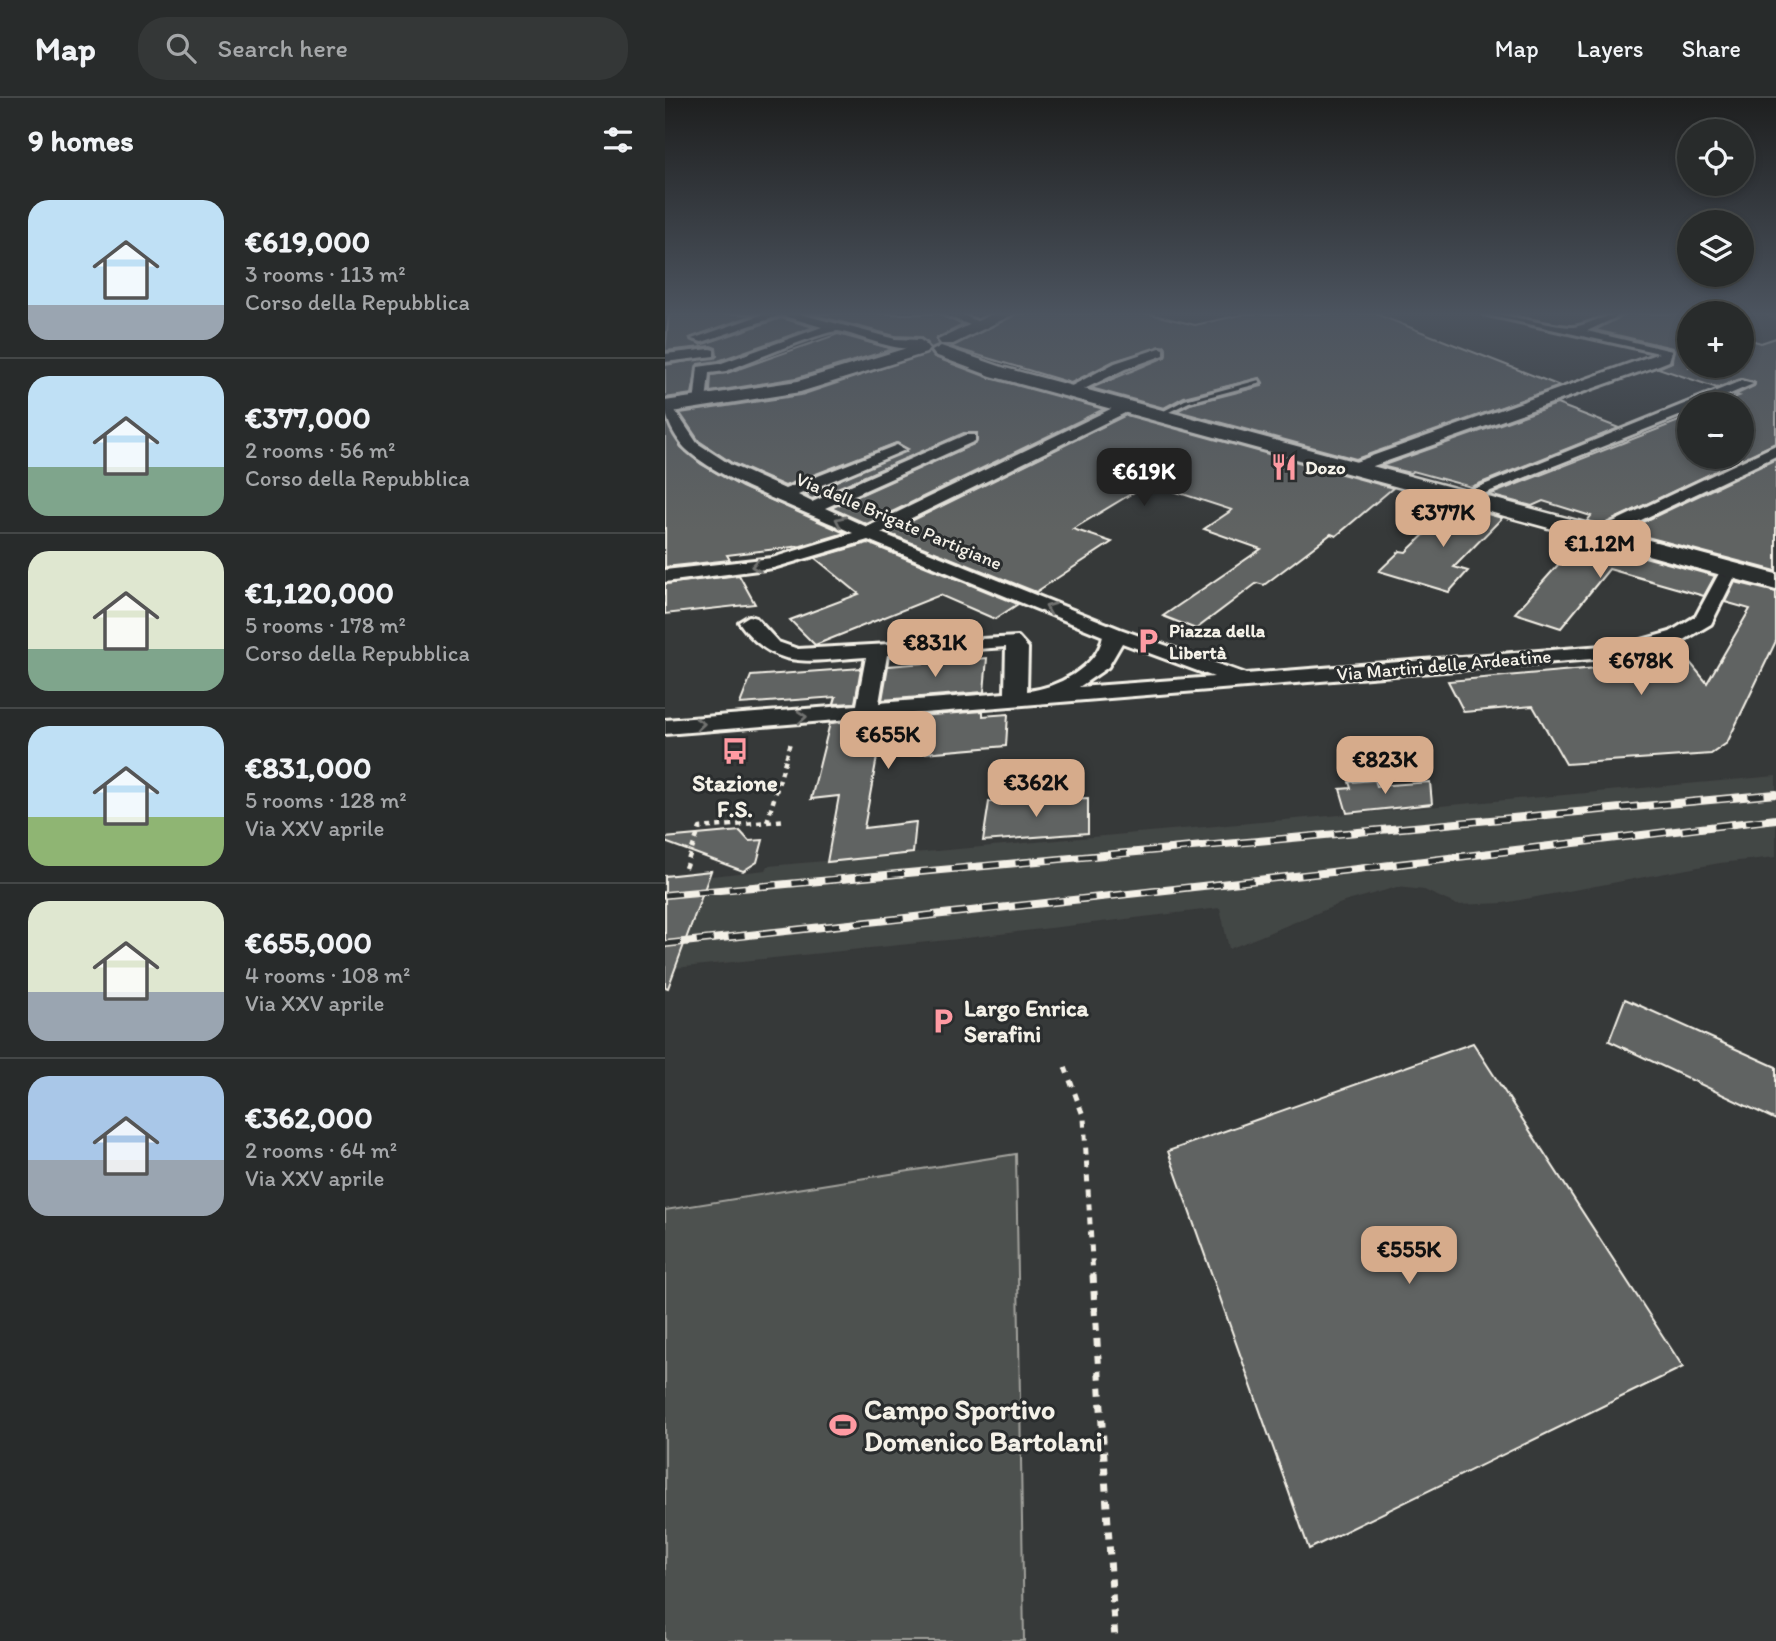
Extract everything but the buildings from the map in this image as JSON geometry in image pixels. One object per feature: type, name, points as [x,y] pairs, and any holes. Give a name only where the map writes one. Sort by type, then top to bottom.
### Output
[{"type":"street","points":[[699,402],[701,386]]},
{"type":"street","points":[[665,407],[793,386]]},
{"type":"street","points":[[1050,386],[1776,583]]},
{"type":"street","points":[[1069,391],[1079,386]]},
{"type":"street","points":[[1353,468],[1587,386]]},
{"type":"street","points":[[665,576],[785,560],[869,534],[1128,406]]},
{"type":"street","name":"Via delle Brigate Partigiane","points":[[665,407],[680,430],[703,456],[869,534],[1113,633]]},
{"type":"street","points":[[1462,497],[1677,412]]},
{"type":"street","points":[[811,508],[971,438]]},
{"type":"street","points":[[785,495],[897,450]]},
{"type":"street","points":[[1597,534],[1776,450]]},
{"type":"street","name":"Via Martiri delle Ardeatine","points":[[1247,681],[1640,648],[1677,636],[1703,620],[1729,570]]},
{"type":"street","points":[[749,622],[771,646],[789,654],[1011,640],[1018,648],[1016,700]]},
{"type":"street","points":[[1040,698],[1076,680],[1102,661],[1112,648],[1113,633],[1247,681]]},
{"type":"street","points":[[867,711],[878,650]]},
{"type":"street","points":[[665,727],[1247,681]]},
{"type":"lane","points":[[1159,415],[1187,401],[1244,386]]},
{"type":"path","points":[[767,822],[799,717]]},
{"type":"path","points":[[685,868],[700,828],[786,821]]},
{"type":"path","points":[[1065,1067],[1084,1118],[1115,1641]]},
{"type":"shaded area","points":[[1776,776],[1776,857],[1720,863],[1504,903],[1457,905],[1424,890],[1397,887],[1344,902],[1229,949],[1220,908],[958,939],[665,969],[665,881],[766,870],[768,866]]},
{"type":"shaded area","name":"Campo Sportivo Domenico Bartolani","points":[[1016,1154],[1024,1641],[665,1641],[665,1210]]},
{"type":"railway","points":[[665,895],[1776,794]]},
{"type":"railway","points":[[665,944],[1332,872],[1776,819]]},
{"type":"place","name":"Dozo","points":[[1284,467]]},
{"type":"place","name":"Piazza della Libertà","points":[[1148,641]]},
{"type":"place","name":"Stazione F.S.","points":[[735,751]]},
{"type":"place","name":"Largo Enrica Serafini","points":[[943,1021]]},
{"type":"place","name":"Campo Sportivo Domenico Bartolani","points":[[843,1425]]}]
